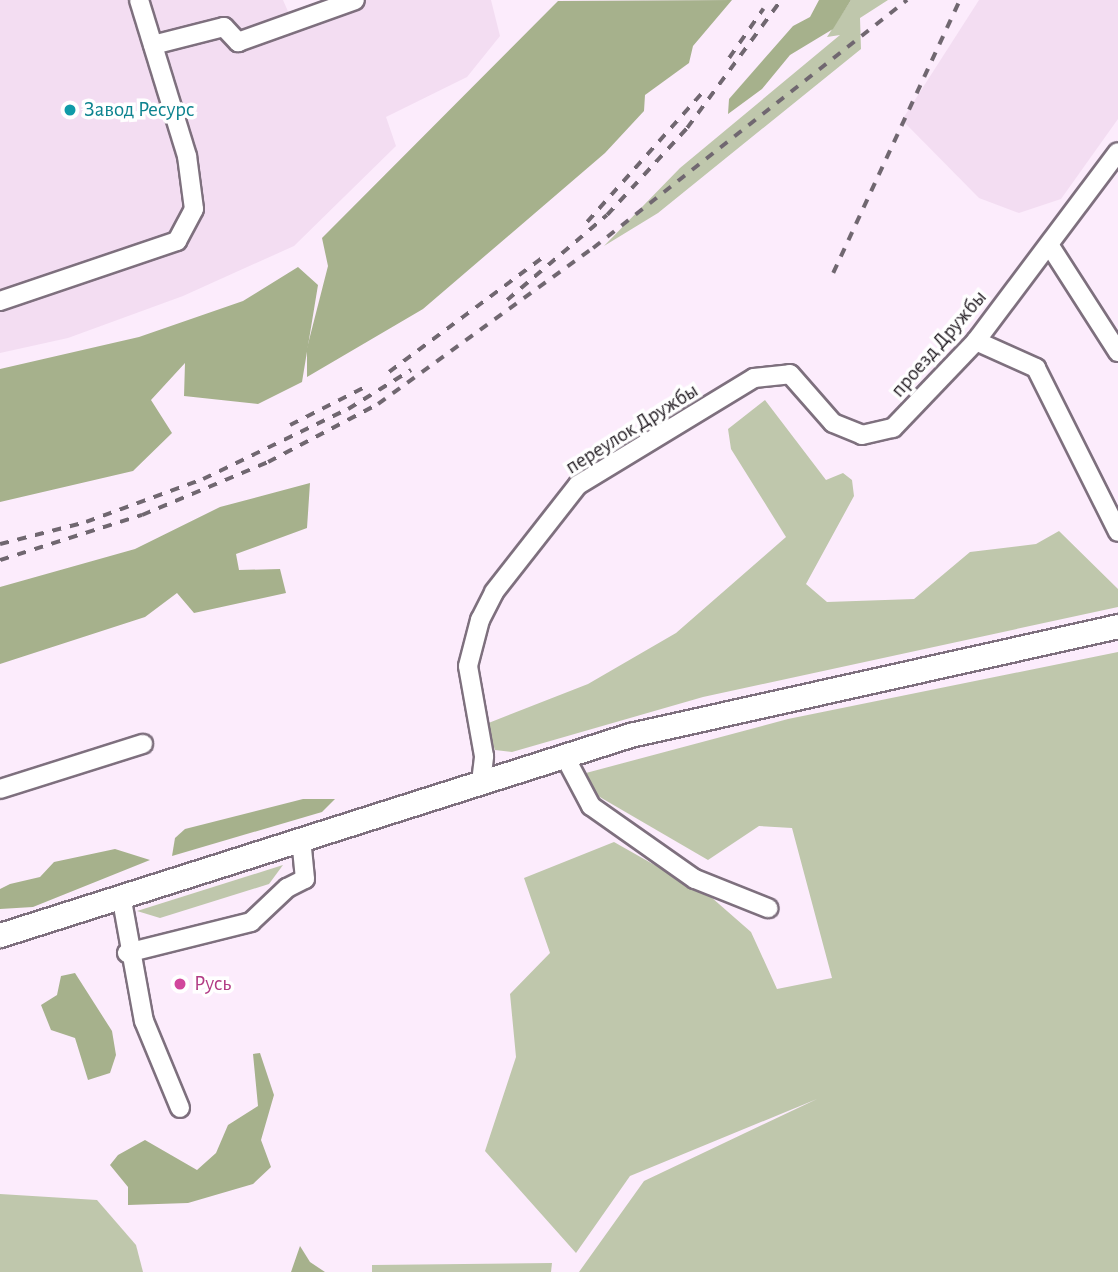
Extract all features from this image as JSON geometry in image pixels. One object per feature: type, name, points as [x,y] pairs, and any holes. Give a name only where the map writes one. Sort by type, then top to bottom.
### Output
[{"type":"main road","points":[[0,935],[564,755],[762,702],[1118,626]]},
{"type":"street","points":[[0,301],[177,241],[194,208],[187,156],[139,0]]},
{"type":"street","points":[[153,45],[224,27],[237,42],[355,0]]},
{"type":"street","name":"проезд Дружбы","points":[[811,398],[833,423],[862,435],[893,428],[976,341],[1118,152]]},
{"type":"street","points":[[1049,246],[1118,352]]},
{"type":"street","points":[[976,341],[1036,368],[1118,532]]},
{"type":"street","name":"переулок Дружбы","points":[[481,782],[484,755],[468,666],[480,620],[560,505],[578,485],[754,378],[790,374],[811,398]]},
{"type":"street","points":[[0,789],[143,744]]},
{"type":"street","points":[[564,755],[591,806],[695,878],[768,908]]},
{"type":"street","points":[[127,953],[251,922],[287,887],[305,879],[301,838]]},
{"type":"street","points":[[121,895],[127,953],[144,1021],[180,1108]]},
{"type":"shaded area","points":[[0,0],[283,0],[290,16],[334,0],[491,0],[500,36],[467,77],[386,117],[396,146],[294,246],[183,296],[68,338],[0,353]]},
{"type":"shaded area","points":[[979,0],[1118,0],[1118,119],[1061,199],[1019,213],[979,198],[902,120]]},
{"type":"green space","points":[[732,0],[693,46],[689,63],[645,95],[644,111],[605,153],[423,309],[307,377],[307,348],[328,266],[322,238],[558,1]]},
{"type":"green space","points":[[819,0],[851,0],[833,29],[790,55],[762,89],[728,114],[729,99],[793,26],[810,17]]},
{"type":"green space","points":[[851,0],[888,0],[860,18],[861,49],[658,213],[604,246],[680,168],[840,35],[827,37]]},
{"type":"green space","points":[[298,267],[318,285],[302,382],[258,404],[184,396],[185,363],[151,400],[172,433],[133,471],[0,502],[0,369],[139,337],[243,301]]},
{"type":"green space","points":[[765,400],[826,480],[843,473],[852,480],[854,496],[806,584],[827,602],[914,599],[970,552],[1036,544],[1059,531],[1118,589],[1118,607],[703,697],[512,752],[495,750],[486,724],[588,684],[676,633],[786,537],[731,449],[728,429]]},
{"type":"green space","points":[[310,483],[307,528],[236,554],[239,570],[280,569],[286,593],[194,613],[177,593],[145,617],[0,664],[0,587],[135,549],[220,507]]},
{"type":"green space","points":[[1118,652],[1118,1272],[579,1272],[644,1181],[817,1099],[630,1176],[576,1253],[485,1151],[516,1057],[510,994],[550,953],[524,878],[614,842],[711,897],[751,932],[777,989],[832,978],[792,828],[759,826],[708,860],[598,796],[586,773],[788,719]]},
{"type":"green space","points":[[303,799],[335,799],[322,812],[172,856],[175,838],[185,829]]},
{"type":"green space","points":[[115,849],[150,860],[33,907],[0,909],[0,889],[40,877],[54,862]]},
{"type":"green space","points":[[283,865],[269,884],[160,918],[137,911]]},
{"type":"green space","points":[[75,973],[112,1031],[116,1055],[110,1073],[88,1080],[75,1038],[51,1030],[41,1005],[57,995],[61,976]]},
{"type":"green space","points":[[260,1053],[274,1095],[261,1140],[271,1167],[253,1184],[188,1203],[128,1205],[128,1187],[110,1165],[118,1155],[145,1140],[197,1170],[216,1153],[228,1125],[258,1106],[253,1054]]},
{"type":"green space","points":[[0,1194],[97,1200],[136,1245],[143,1272],[0,1272]]},
{"type":"green space","points":[[300,1246],[310,1262],[325,1272],[291,1272]]},
{"type":"green space","points":[[552,1263],[551,1272],[372,1272],[372,1265]]},
{"type":"railway","points":[[507,300],[607,215],[687,128],[781,0]]},
{"type":"railway","points":[[0,560],[142,515],[268,462],[378,404],[593,248],[907,0]]},
{"type":"railway","points":[[833,273],[960,0]]},
{"type":"railway","points":[[729,58],[763,9]]},
{"type":"railway","points":[[587,222],[703,92]]},
{"type":"railway","points":[[389,372],[546,255]]},
{"type":"railway","points":[[0,544],[86,522],[203,479],[348,409],[411,370]]},
{"type":"railway","points":[[290,425],[365,387]]},
{"type":"place","name":"Завод Ресурс","points":[[70,110]]},
{"type":"place","name":"Русь","points":[[180,984]]}]
